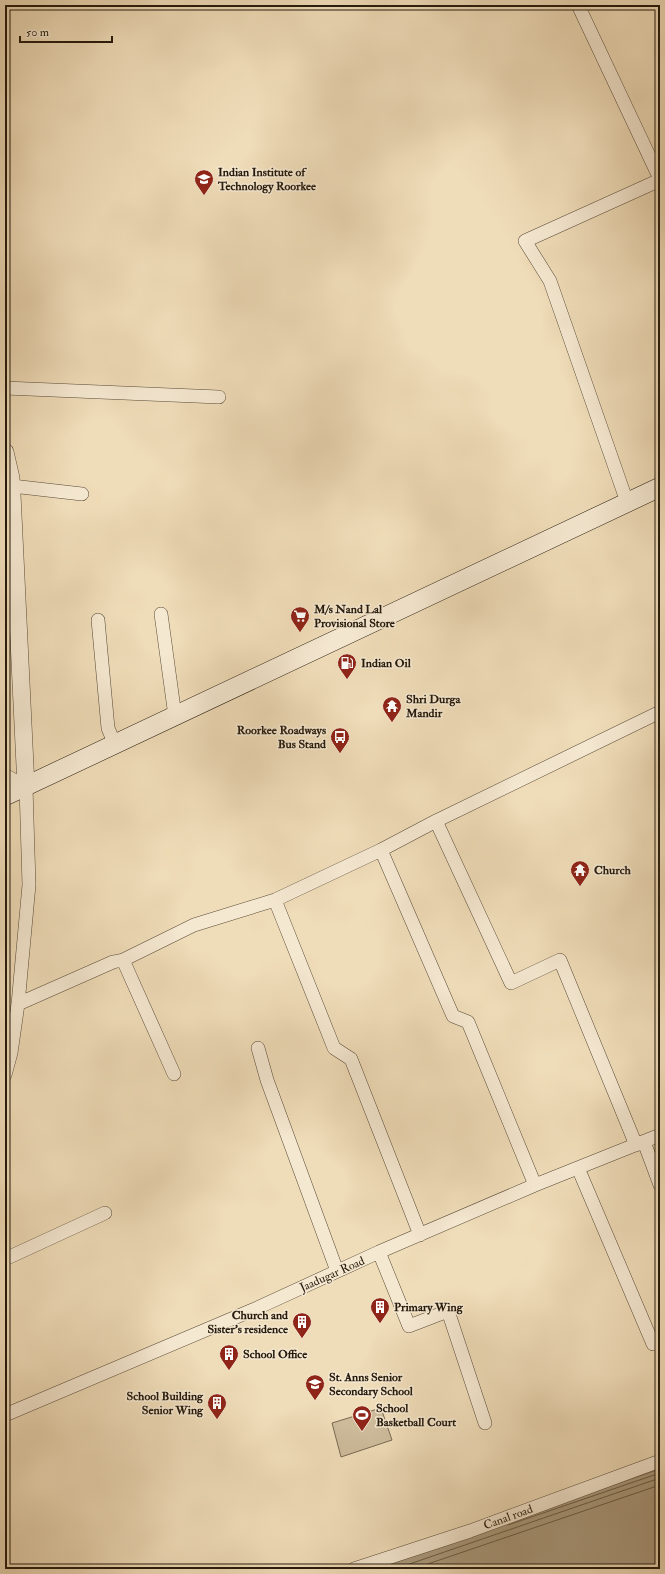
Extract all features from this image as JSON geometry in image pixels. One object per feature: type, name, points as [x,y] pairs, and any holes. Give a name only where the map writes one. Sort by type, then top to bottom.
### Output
[{"type":"main road","points":[[5,796],[660,487]]},
{"type":"street","points":[[578,5],[660,180],[525,241],[550,282],[627,502]]},
{"type":"street","points":[[5,388],[219,397]]},
{"type":"street","points":[[5,452],[12,486],[26,786],[29,885],[13,1013],[11,1053],[5,1075]]},
{"type":"street","points":[[12,486],[82,494]]},
{"type":"street","points":[[161,614],[175,716]]},
{"type":"street","points":[[98,620],[108,728],[115,745]]},
{"type":"street","points":[[13,1013],[113,962],[123,960],[194,925],[275,900],[381,850],[436,820],[660,712]]},
{"type":"street","points":[[5,775],[26,786]]},
{"type":"street","points":[[436,820],[511,983],[560,960],[640,1143],[660,1185]]},
{"type":"street","points":[[381,850],[454,1016],[468,1022],[535,1185]]},
{"type":"street","points":[[275,900],[334,1048],[352,1059],[420,1235]]},
{"type":"street","points":[[123,960],[174,1074]]},
{"type":"street","points":[[258,1048],[267,1080],[337,1271]]},
{"type":"street","name":"Jaadugar Road","points":[[5,1415],[255,1309],[379,1252],[535,1185],[660,1135]]},
{"type":"street","points":[[578,1168],[653,1344]]},
{"type":"street","points":[[5,1259],[105,1213]]},
{"type":"street","points":[[379,1252],[409,1326],[448,1311],[485,1424]]},
{"type":"street","name":"Canal road","points":[[354,1569],[470,1531],[660,1461]]},
{"type":"shaded area","name":"School Basketball Court","points":[[381,1408],[392,1440],[341,1457],[332,1423]]},
{"type":"water","points":[[660,1469],[660,1569],[367,1569]]},
{"type":"place","name":"Indian Institute of Technology Roorkee","points":[[204,196]]},
{"type":"place","name":"M/s Nand Lal Provisional Store","points":[[300,633]]},
{"type":"place","name":"Indian Oil","points":[[347,680]]},
{"type":"place","name":"Shri Durga Mandir","points":[[392,723]]},
{"type":"place","name":"Roorkee Roadways Bus Stand","points":[[340,754]]},
{"type":"place","name":"Church","points":[[580,887]]},
{"type":"place","name":"Primary Wing","points":[[380,1324]]},
{"type":"place","name":"Church and Sister's residence","points":[[302,1339]]},
{"type":"place","name":"School Office","points":[[229,1371]]},
{"type":"place","name":"St. Anns Senior Secondary School","points":[[315,1401]]},
{"type":"place","name":"School Building Senior Wing","points":[[217,1420]]},
{"type":"place","name":"School Basketball Court","points":[[362,1432]]}]
